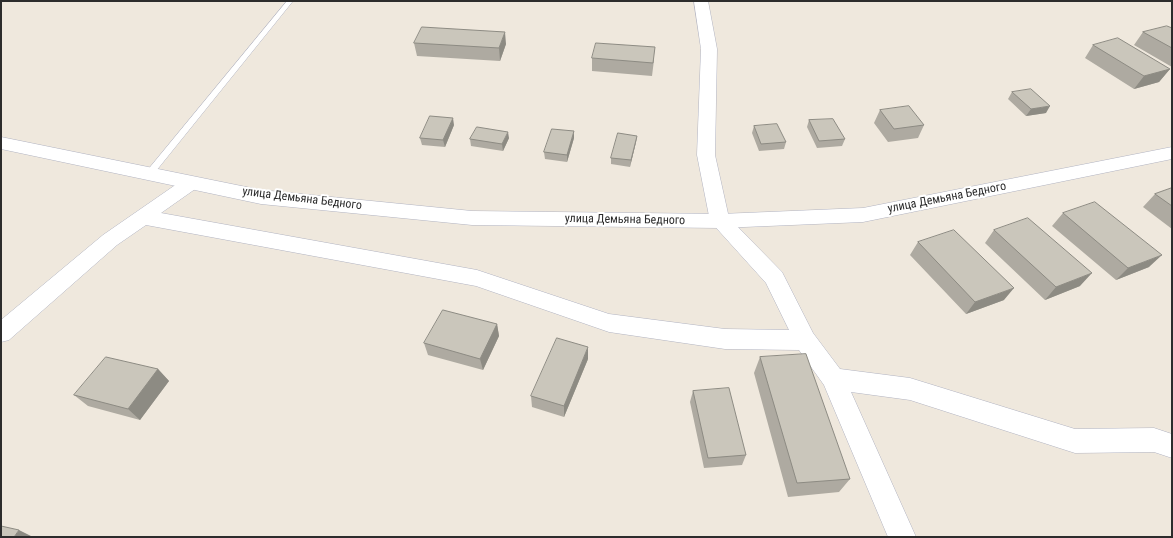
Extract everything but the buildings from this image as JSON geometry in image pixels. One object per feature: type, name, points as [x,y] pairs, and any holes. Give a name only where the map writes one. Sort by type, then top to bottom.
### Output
[{"type":"street","points":[[701,1],[709,49],[706,155],[720,221],[774,278],[805,340],[833,379],[902,537]]},
{"type":"street","name":"улица Демьяна Бедного","points":[[1,143],[261,197],[472,218],[720,221],[862,215],[1172,153]]},
{"type":"street","points":[[1,333],[110,240],[191,183]]},
{"type":"street","points":[[142,217],[478,278],[609,323],[725,340],[805,340]]},
{"type":"street","points":[[833,379],[910,389],[1075,441],[1154,440],[1172,446]]},
{"type":"lane","points":[[149,174],[290,1]]}]
